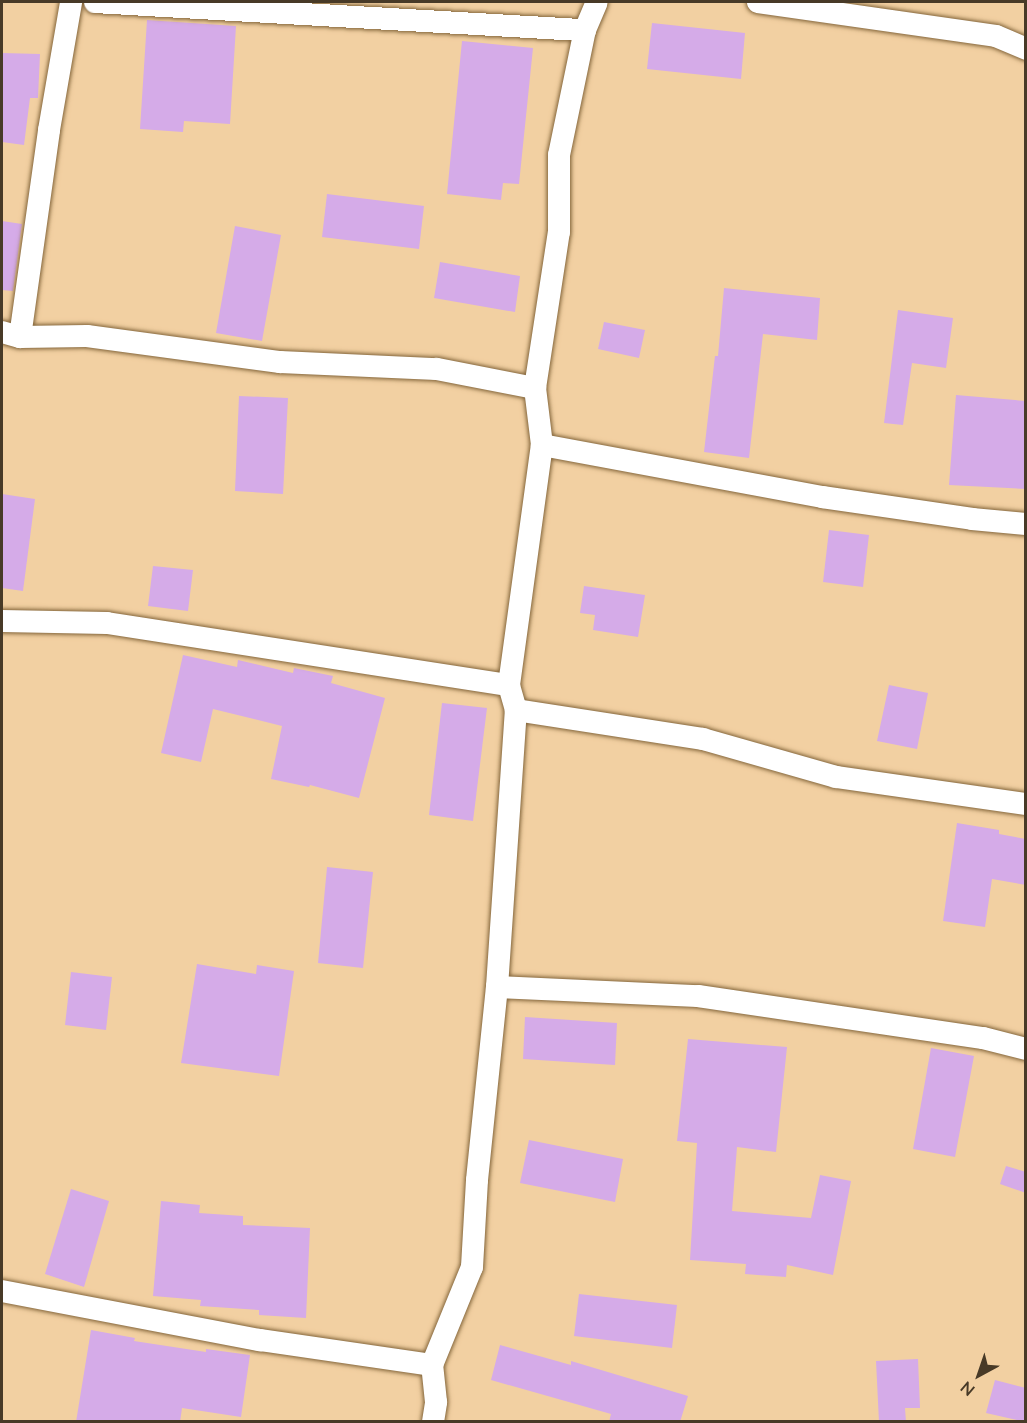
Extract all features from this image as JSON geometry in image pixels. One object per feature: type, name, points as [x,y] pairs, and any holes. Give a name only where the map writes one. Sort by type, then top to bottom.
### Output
[{"type":"street","points":[[71,2],[11,335],[87,336],[280,363],[437,369],[535,388]]},
{"type":"street","points":[[95,2],[585,30]]},
{"type":"street","points":[[433,1422],[436,1402],[432,1365],[472,1267],[477,1179],[497,987],[516,710],[509,685],[542,445],[535,388],[559,232],[559,155],[585,30],[597,2]]},
{"type":"street","points":[[758,2],[996,36],[1026,49]]},
{"type":"street","points":[[542,445],[822,497],[972,519],[1026,524]]},
{"type":"street","points":[[2,621],[107,623],[509,685]]},
{"type":"street","points":[[516,710],[703,739],[836,777],[1026,804]]},
{"type":"street","points":[[497,987],[698,996],[983,1038],[1026,1049]]},
{"type":"street","points":[[2,1291],[260,1340],[432,1365]]},
{"type":"building","points":[[147,20],[236,26],[230,124],[184,121],[183,132],[140,129]]},
{"type":"building","points":[[652,23],[745,33],[741,79],[647,69]]},
{"type":"building","points":[[462,41],[533,48],[519,184],[503,183],[501,200],[447,194]]},
{"type":"building","points":[[2,53],[40,54],[38,98],[30,98],[24,145],[2,142]]},
{"type":"building","points":[[327,194],[424,206],[419,249],[322,237]]},
{"type":"building","points":[[2,221],[22,224],[13,291],[2,290]]},
{"type":"building","points":[[235,226],[281,235],[262,341],[216,333]]},
{"type":"building","points":[[440,262],[520,276],[515,312],[434,298]]},
{"type":"building","points":[[724,288],[820,298],[817,340],[763,334],[749,458],[704,452],[715,356],[718,356]]},
{"type":"building","points":[[898,310],[953,318],[946,368],[912,363],[903,425],[884,423]]},
{"type":"building","points":[[604,322],[645,330],[639,358],[598,349]]},
{"type":"building","points":[[956,395],[1026,401],[1026,489],[949,485]]},
{"type":"building","points":[[239,396],[288,398],[283,494],[235,491]]},
{"type":"building","points":[[2,494],[35,499],[23,591],[2,588]]},
{"type":"building","points":[[829,530],[869,535],[863,587],[823,582]]},
{"type":"building","points":[[153,566],[193,570],[188,611],[148,606]]},
{"type":"building","points":[[584,586],[645,595],[638,637],[593,630],[595,615],[580,613]]},
{"type":"building","points":[[183,655],[237,667],[238,660],[293,673],[294,668],[333,676],[331,683],[385,698],[359,798],[310,785],[309,787],[271,779],[282,726],[213,709],[201,762],[161,753]]},
{"type":"building","points":[[889,685],[928,693],[917,749],[877,741]]},
{"type":"building","points":[[442,703],[487,708],[473,821],[429,815]]},
{"type":"building","points":[[957,823],[999,830],[999,834],[1026,839],[1026,885],[992,879],[985,927],[943,921]]},
{"type":"building","points":[[327,867],[373,872],[363,968],[318,963]]},
{"type":"building","points":[[197,964],[256,974],[257,965],[294,971],[279,1076],[181,1063]]},
{"type":"building","points":[[71,972],[112,977],[106,1030],[65,1025]]},
{"type":"building","points":[[525,1017],[617,1023],[615,1065],[523,1059]]},
{"type":"building","points":[[688,1039],[787,1047],[776,1152],[737,1147],[732,1211],[811,1218],[820,1175],[851,1181],[833,1275],[787,1265],[786,1277],[745,1274],[746,1264],[690,1260],[697,1143],[677,1141]]},
{"type":"building","points":[[931,1048],[974,1056],[955,1157],[913,1149]]},
{"type":"building","points":[[529,1140],[623,1159],[615,1202],[520,1183]]},
{"type":"building","points":[[1006,1166],[1026,1172],[1026,1193],[1000,1184]]},
{"type":"building","points":[[71,1189],[109,1201],[84,1287],[45,1274]]},
{"type":"building","points":[[161,1201],[200,1205],[199,1213],[243,1216],[243,1225],[310,1228],[306,1318],[259,1315],[259,1310],[200,1306],[201,1300],[153,1296]]},
{"type":"building","points":[[579,1294],[677,1305],[672,1348],[574,1336]]},
{"type":"building","points":[[91,1330],[135,1338],[134,1341],[206,1352],[206,1349],[250,1355],[241,1417],[182,1408],[180,1422],[76,1422]]},
{"type":"building","points":[[500,1345],[571,1365],[571,1361],[688,1396],[680,1422],[609,1422],[611,1414],[491,1380]]},
{"type":"building","points":[[918,1359],[920,1408],[905,1408],[906,1422],[879,1422],[876,1361]]},
{"type":"building","points":[[995,1380],[1026,1388],[1026,1422],[986,1413]]}]
